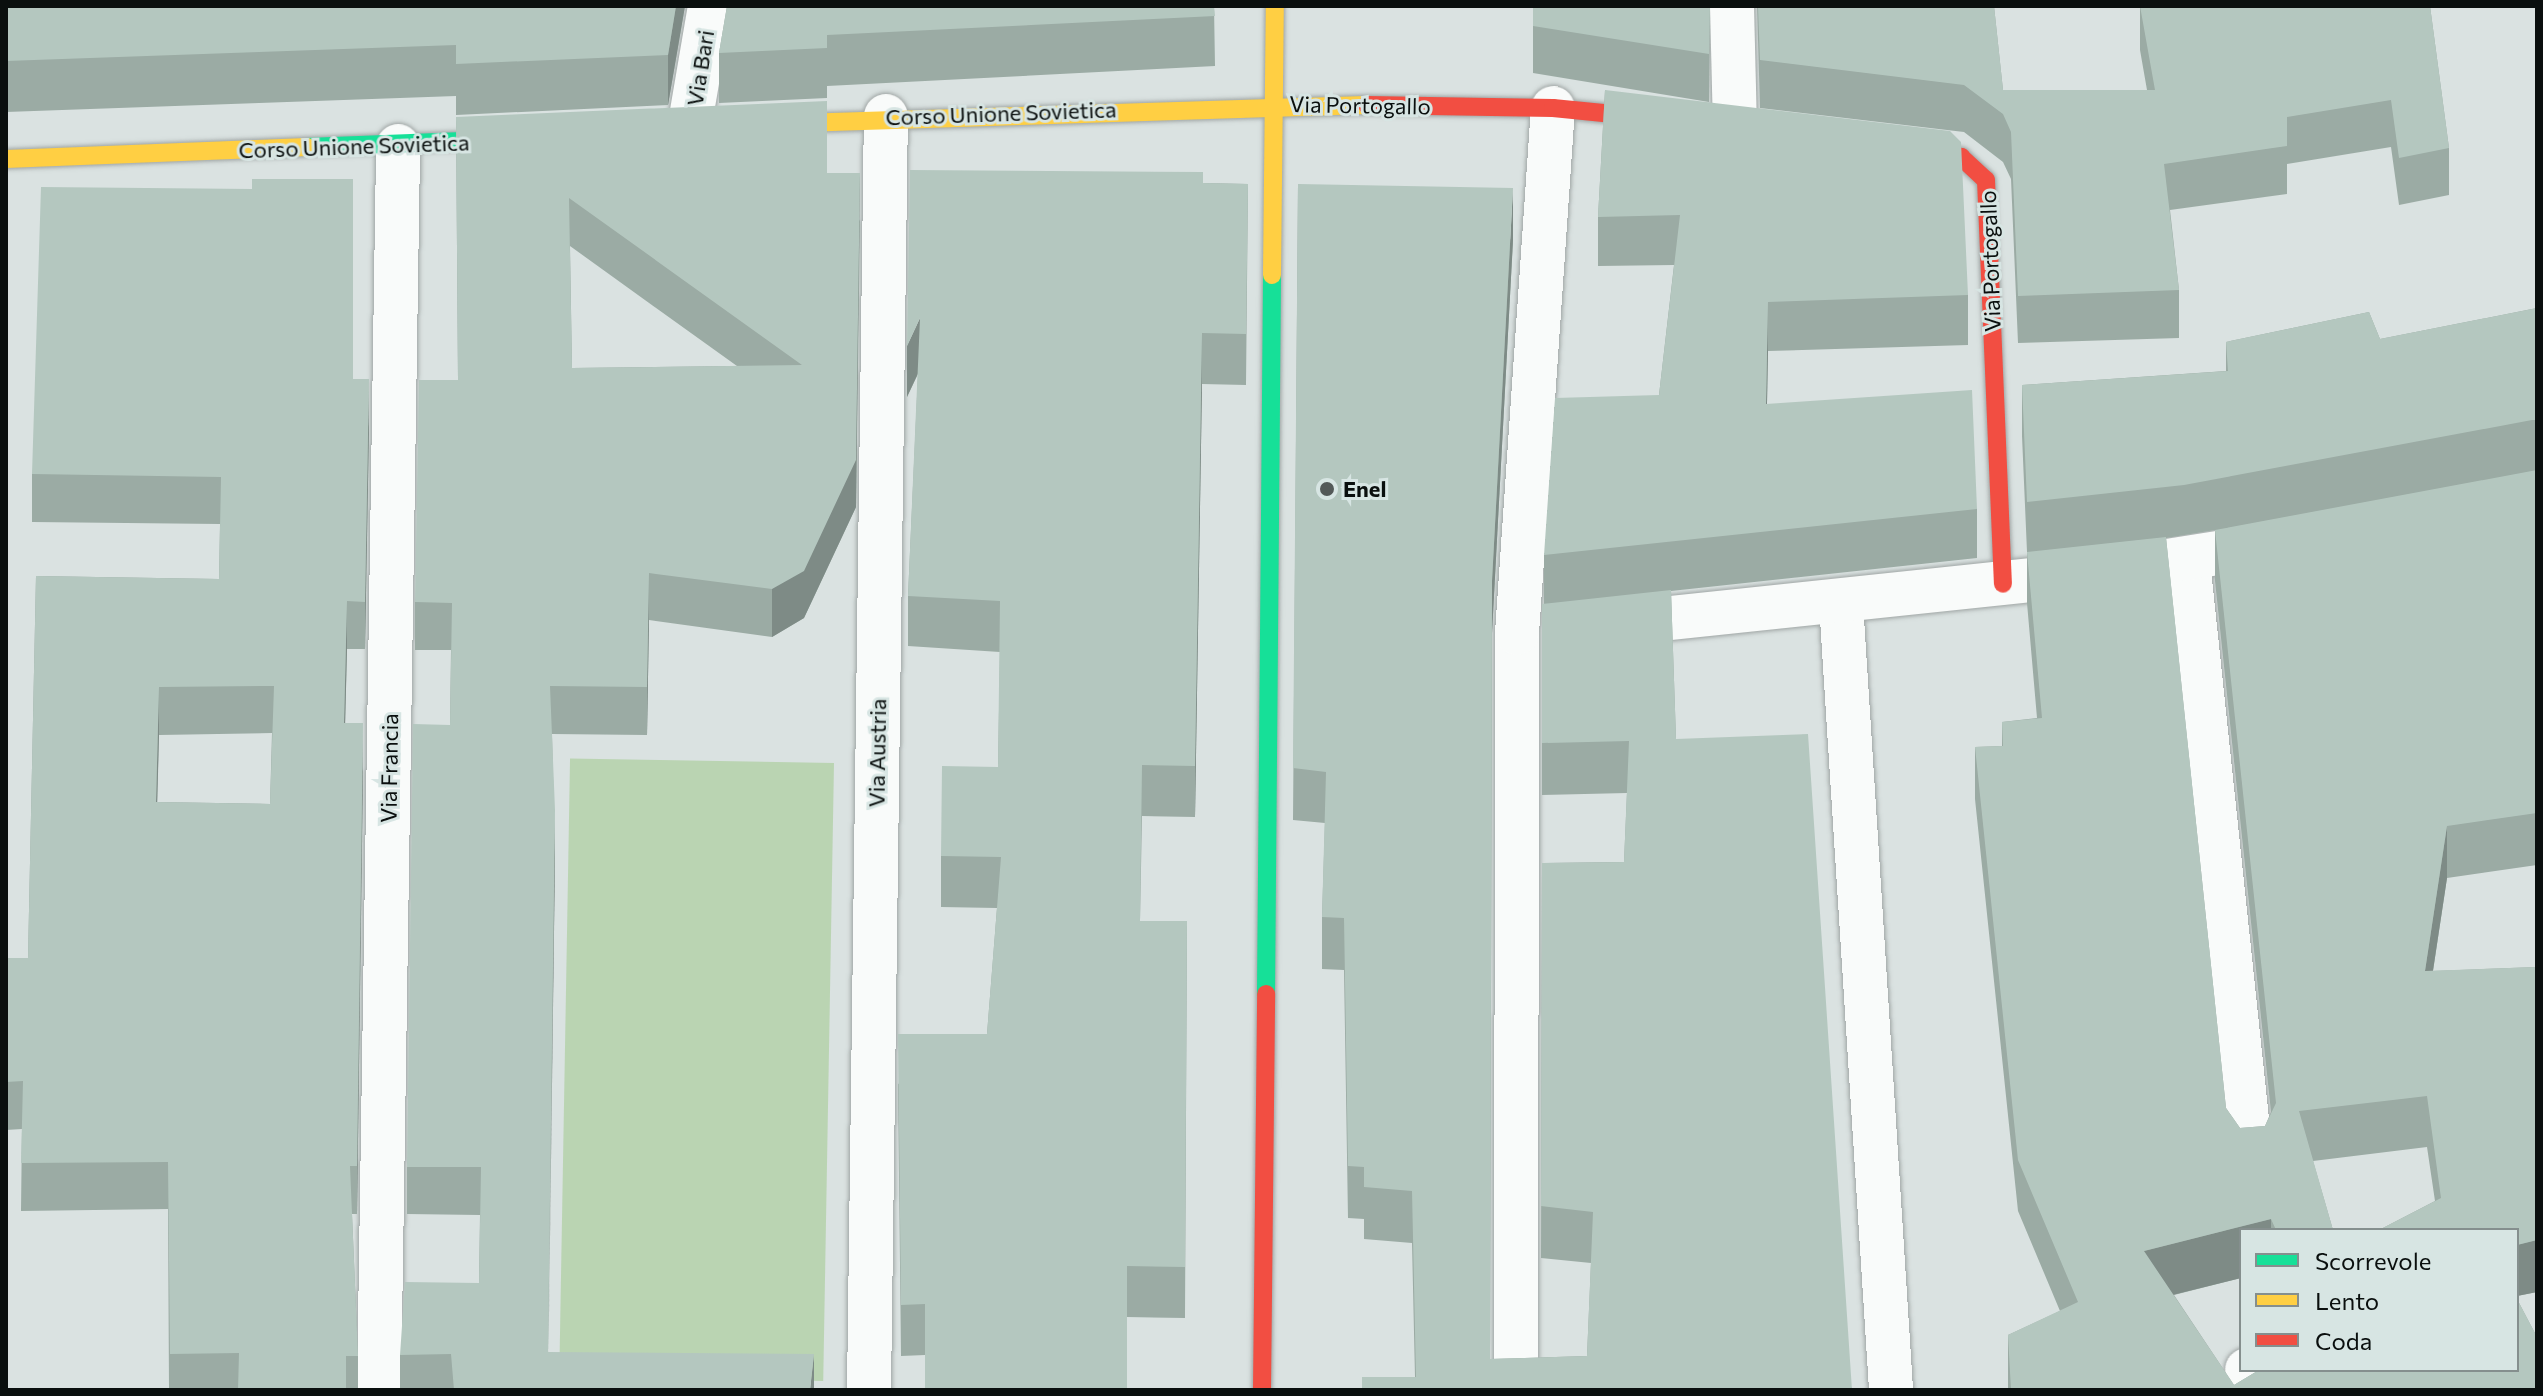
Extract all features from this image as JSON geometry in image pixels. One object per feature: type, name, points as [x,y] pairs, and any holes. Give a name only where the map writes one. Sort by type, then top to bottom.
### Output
[{"type":"street","name":"Via Bari","points":[[689,129],[710,6]]},
{"type":"street","points":[[1262,1390],[1277,104],[1275,6]]},
{"type":"street","points":[[1732,6],[1735,126]]},
{"type":"street","name":"Via Portogallo","points":[[1277,104],[1553,108],[1689,121]]},
{"type":"street","name":"Corso Unione Sovietica","points":[[750,125],[886,116],[1277,104]]},
{"type":"street","points":[[1516,1390],[1517,633],[1553,108]]},
{"type":"street","name":"Via Austria","points":[[869,1390],[886,116]]},
{"type":"street","name":"Corso Unione Sovietica","points":[[6,159],[398,146],[536,138]]},
{"type":"street","name":"Via Francia","points":[[379,1390],[398,146]]},
{"type":"street","name":"Via Portogallo","points":[[1886,147],[1961,157],[1986,180],[2003,584]]},
{"type":"street","points":[[1517,633],[1841,603],[2003,584],[2188,561],[2324,535]]},
{"type":"street","points":[[2188,561],[2251,1157]]},
{"type":"street","points":[[1841,603],[1891,1390]]},
{"type":"street","points":[[2248,1372],[2257,1390]]},
{"type":"green space","points":[[570,758],[834,763],[823,1381],[559,1376]]},
{"type":"building","points":[[6,6],[676,6],[668,55],[456,64],[456,45],[6,61]]},
{"type":"building","points":[[727,6],[1214,6],[1215,16],[827,35],[827,48],[719,53]]},
{"type":"building","points":[[1533,6],[1710,6],[1709,54],[1533,26]]},
{"type":"building","points":[[1758,6],[1994,6],[2003,90],[2155,90],[2140,6],[2430,6],[2449,148],[2399,158],[2391,100],[2287,117],[2287,146],[2164,164],[2179,290],[2018,296],[2011,132],[2003,114],[1964,85],[1760,60]]},
{"type":"building","points":[[1605,90],[1950,131],[1961,142],[1968,295],[1768,302],[1766,404],[1972,390],[1977,509],[1544,555],[1555,398],[1659,395],[1680,215],[1598,217]]},
{"type":"building","points":[[827,101],[827,173],[860,173],[856,460],[804,571],[772,589],[649,573],[647,687],[550,686],[555,810],[548,1352],[814,1354],[810,1390],[454,1390],[451,1354],[400,1355],[405,1282],[479,1283],[481,1167],[407,1167],[413,724],[450,725],[452,603],[415,602],[419,380],[458,380],[456,117]],"holes":[[[569,198],[802,365],[572,368]]]},
{"type":"building","points":[[910,170],[1203,172],[1203,183],[1248,184],[1246,334],[1202,333],[1195,766],[1142,765],[1140,921],[1187,921],[1185,1267],[1127,1266],[1127,1390],[925,1390],[925,1304],[901,1305],[898,1034],[987,1034],[1001,857],[941,856],[942,766],[998,767],[1000,601],[908,596],[920,318],[907,346]]},
{"type":"building","points":[[252,179],[353,179],[353,379],[369,379],[365,602],[347,601],[344,723],[363,723],[357,1166],[350,1166],[358,1356],[346,1356],[346,1390],[238,1390],[239,1353],[170,1354],[168,1162],[21,1163],[23,1081],[6,1082],[6,958],[28,958],[36,576],[219,579],[221,477],[32,474],[41,187],[252,189]],"holes":[[[274,686],[270,804],[156,802],[159,687]]]},
{"type":"building","points":[[1298,184],[1513,188],[1492,581],[1490,1359],[1587,1356],[1593,1212],[1541,1206],[1542,863],[1624,862],[1629,741],[1542,743],[1542,604],[1671,590],[1676,739],[1808,734],[1852,1390],[1362,1390],[1362,1377],[1416,1377],[1412,1191],[1364,1187],[1364,1167],[1348,1166],[1344,918],[1322,917],[1326,772],[1293,768]]},
{"type":"building","points":[[2537,308],[2537,420],[2184,485],[2027,502],[2022,385],[2228,371],[2226,342],[2369,312],[2380,339]]},
{"type":"building","points":[[2537,470],[2537,813],[2447,826],[2425,971],[2537,967],[2537,1240],[2519,1244],[2519,1228],[2383,1228],[2441,1198],[2427,1096],[2299,1111],[2332,1228],[2275,1228],[2271,1219],[2144,1251],[2234,1385],[2256,1372],[2519,1372],[2519,1303],[2537,1337],[2537,1390],[2011,1390],[2008,1335],[2078,1302],[2018,1160],[1975,747],[2003,746],[2002,722],[2042,718],[2027,552],[2166,537],[2226,1108],[2240,1128],[2265,1126],[2276,1103],[2215,530]]},
{"type":"traffic: fast","points":[[307,147],[517,139]]},
{"type":"traffic: fast","points":[[1266,994],[1272,275]]},
{"type":"traffic: slow","points":[[1272,275],[1275,6]]},
{"type":"traffic: slow","points":[[769,124],[1367,105]]},
{"type":"traffic: slow","points":[[6,159],[307,147]]},
{"type":"traffic: jam","points":[[1367,105],[1553,108],[1663,119]]},
{"type":"traffic: jam","points":[[1902,149],[1961,157],[1986,180],[2003,584]]},
{"type":"traffic: jam","points":[[1262,1390],[1266,994]]},
{"type":"place","name":"Enel","points":[[1327,489]]}]
